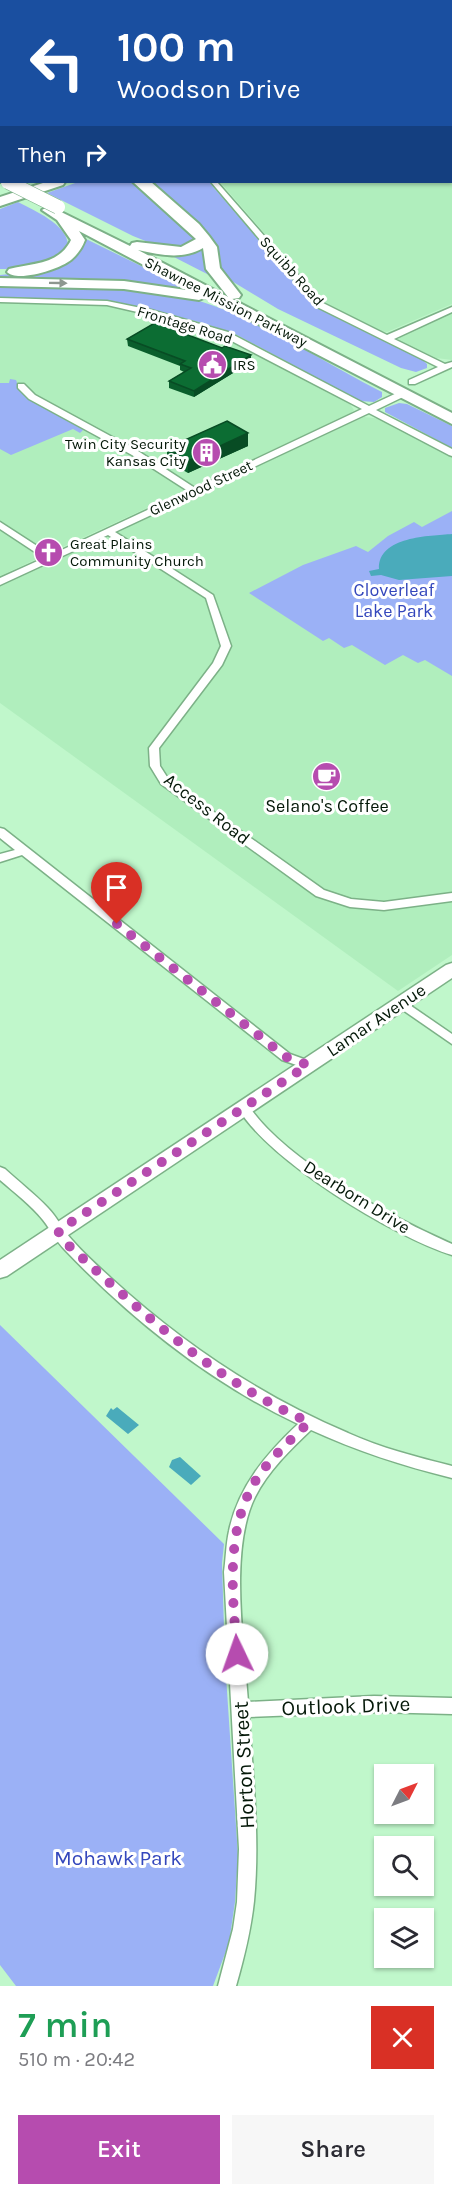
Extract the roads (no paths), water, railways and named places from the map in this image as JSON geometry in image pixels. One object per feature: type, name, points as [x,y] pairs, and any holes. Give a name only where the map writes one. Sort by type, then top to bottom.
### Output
[{"type":"highway","name":"Shawnee Mission Parkway","points":[[10,183],[56,211],[407,388],[452,419]]},
{"type":"highway","points":[[0,194],[31,183]]},
{"type":"highway","points":[[0,202],[55,183]]},
{"type":"highway","points":[[144,183],[204,239],[211,251],[213,269],[228,298]]},
{"type":"highway","name":"Shawnee Mission Parkway","points":[[0,185],[136,246],[374,379],[407,388]]},
{"type":"highway","points":[[0,272],[29,270],[50,265],[71,253],[78,240],[56,211]]},
{"type":"highway","points":[[136,246],[184,252],[198,246],[204,239]]},
{"type":"highway","points":[[0,282],[147,287],[228,298]]},
{"type":"highway","points":[[407,388],[446,399]]},
{"type":"street","name":"Squibb Road","points":[[215,183],[320,305],[386,339],[448,366]]},
{"type":"street","name":"Frontage Road","points":[[0,300],[107,303],[204,327],[238,341],[452,453]]},
{"type":"street","points":[[386,339],[452,309]]},
{"type":"street","name":"Glenwood Street","points":[[0,582],[370,410],[448,366]]},
{"type":"street","points":[[21,386],[32,396],[135,453],[194,491]]},
{"type":"street","points":[[0,525],[50,558]]},
{"type":"street","name":"Access Road","points":[[108,531],[210,597],[226,646],[218,663],[154,748],[155,766],[165,782],[320,893],[350,903],[384,906],[452,897]]},
{"type":"street","points":[[0,832],[286,1057],[308,1065]]},
{"type":"street","points":[[0,858],[24,851]]},
{"type":"street","name":"Lamar Avenue","points":[[0,1270],[452,969]]},
{"type":"street","points":[[401,1003],[452,1040]]},
{"type":"street","name":"Dearborn Drive","points":[[244,1108],[253,1124],[325,1181],[381,1216],[452,1250]]},
{"type":"street","points":[[0,1172],[49,1218],[66,1243],[180,1345],[225,1377],[309,1422],[395,1456],[452,1472]]},
{"type":"street","name":"Horton Street","points":[[226,1986],[237,1955],[245,1917],[249,1861],[232,1572],[237,1527],[256,1480],[268,1463],[309,1422]]},
{"type":"street","name":"Outlook Drive","points":[[241,1710],[374,1704],[452,1706]]},
{"type":"place","name":"IRS","points":[[212,365]]},
{"type":"place","name":"Twin City Security Kansas City","points":[[207,453]]},
{"type":"place","name":"Great Plains Community Church","points":[[49,553]]},
{"type":"place","name":"Selano's Coffee","points":[[327,777]]},
{"type":"park label","name":"Cloverleaf Lake Park","points":[[394,600]]},
{"type":"park label","name":"Mohawk Park","points":[[118,1858]]}]
